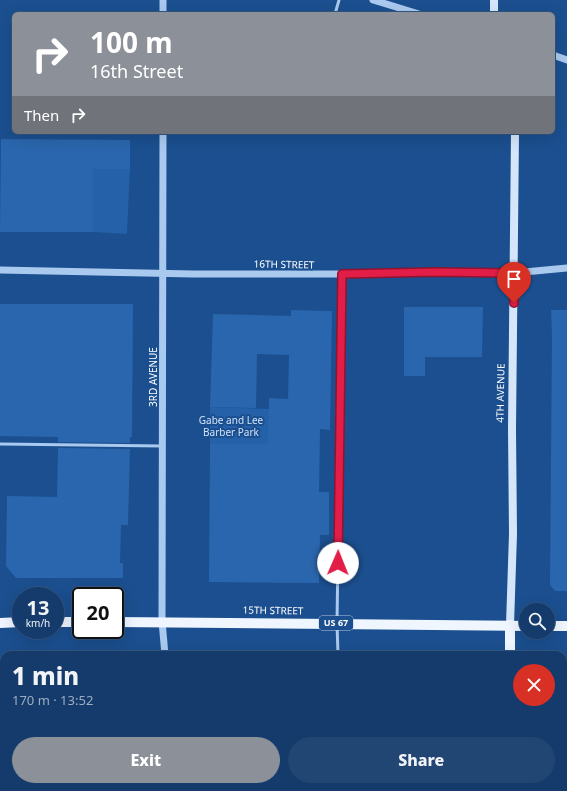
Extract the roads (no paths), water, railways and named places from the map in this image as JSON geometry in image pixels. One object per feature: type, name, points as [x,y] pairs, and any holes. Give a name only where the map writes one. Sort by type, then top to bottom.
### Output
[{"type":"main road","points":[[494,0],[494,12]]},
{"type":"main road","name":"4TH AVENUE","points":[[510,651],[513,534],[512,430],[515,134]]},
{"type":"main road","points":[[0,622],[12,622]]},
{"type":"main road","name":"15TH STREET","points":[[124,622],[519,626]]},
{"type":"main road","points":[[555,626],[567,626]]},
{"type":"street","points":[[163,0],[163,12]]},
{"type":"street","points":[[373,0],[412,12]]},
{"type":"street","points":[[555,56],[567,60]]},
{"type":"street","name":"3RD AVENUE","points":[[163,134],[162,621],[165,651]]},
{"type":"street","name":"16TH STREET","points":[[0,270],[342,274],[435,272],[514,273],[567,268]]},
{"type":"lane","points":[[336,12],[339,0]]},
{"type":"lane","points":[[338,651],[342,274]]},
{"type":"lane","points":[[0,444],[162,446]]},
{"type":"park label","name":"Gabe and Lee Barber Park","points":[[231,426]]}]
